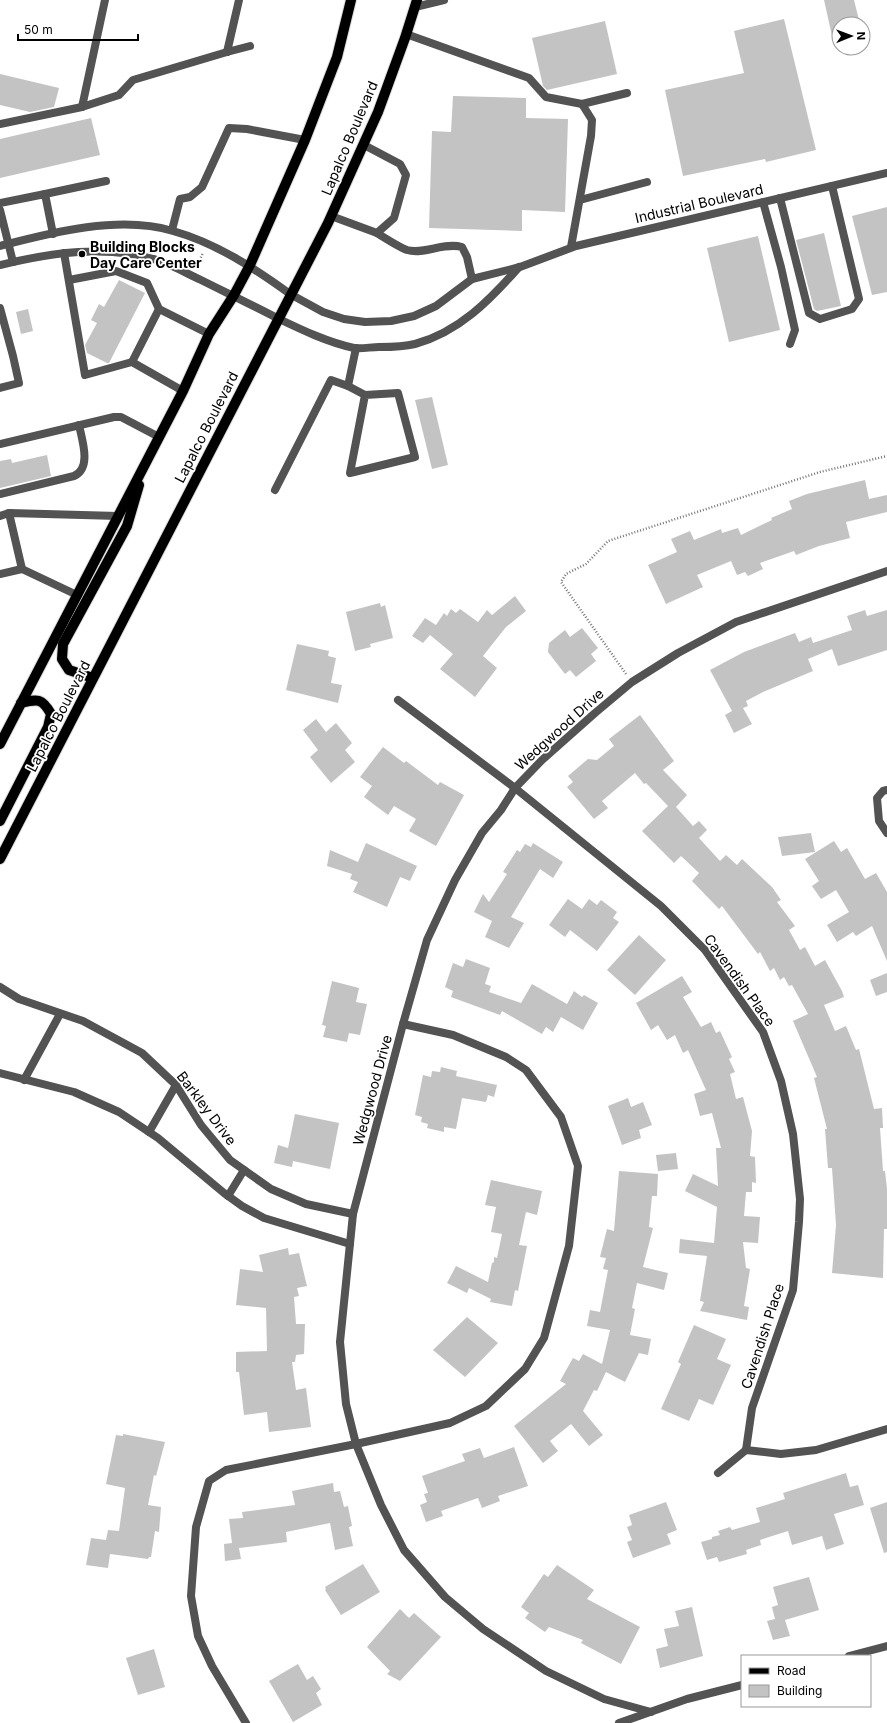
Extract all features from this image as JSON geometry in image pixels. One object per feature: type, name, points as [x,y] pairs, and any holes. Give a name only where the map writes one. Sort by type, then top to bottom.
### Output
[{"type":"main road","points":[[0,744],[160,437],[209,334],[234,296],[250,265],[305,140],[337,57],[351,0]]},
{"type":"main road","name":"Lapalco Boulevard","points":[[0,859],[277,318],[331,216],[378,112],[416,3]]},
{"type":"main road","points":[[93,678],[69,670],[62,659],[63,644],[127,526],[146,462]]},
{"type":"main road","points":[[0,821],[48,727],[51,714],[45,704],[37,700],[21,703]]},
{"type":"street","points":[[82,107],[105,0]]},
{"type":"street","points":[[227,52],[239,0]]},
{"type":"street","points":[[416,3],[444,0]]},
{"type":"street","points":[[406,34],[529,78],[546,97],[582,104],[627,93]]},
{"type":"street","points":[[0,124],[82,107],[119,95],[133,80],[250,46]]},
{"type":"street","points":[[571,247],[591,136],[592,120],[582,104]]},
{"type":"street","points":[[172,230],[180,199],[190,196],[202,187],[229,128],[247,129],[305,140]]},
{"type":"street","points":[[364,145],[400,164],[406,175],[394,218],[376,233]]},
{"type":"street","name":"Industrial Boulevard","points":[[4,245],[54,234],[115,224],[172,230],[192,237],[250,265],[290,294],[323,312],[344,319],[365,322],[391,321],[414,316],[436,306],[472,279],[520,267],[571,247],[887,173]]},
{"type":"street","points":[[0,203],[106,181]]},
{"type":"street","points":[[580,200],[647,182]]},
{"type":"street","points":[[780,198],[809,313],[820,319],[852,309],[859,299],[832,186]]},
{"type":"street","points":[[44,194],[54,234]]},
{"type":"street","points":[[763,202],[781,267],[795,330],[790,344]]},
{"type":"street","points":[[0,210],[4,245],[13,262]]},
{"type":"street","points":[[331,216],[376,233],[406,250],[455,245],[462,247],[467,257],[472,279]]},
{"type":"street","name":"Industrial Boulevard","points":[[0,265],[64,253],[96,252],[136,255],[150,258],[178,268],[277,318],[325,340],[356,348],[394,347],[414,344],[443,333],[466,319],[493,297],[520,267]]},
{"type":"street","points":[[64,253],[85,375],[132,362],[183,391]]},
{"type":"street","points":[[69,280],[116,271],[147,283],[159,309],[209,334]]},
{"type":"street","points":[[0,308],[19,383],[0,388]]},
{"type":"street","points":[[132,362],[159,309]]},
{"type":"street","points":[[348,386],[356,348]]},
{"type":"street","points":[[275,490],[332,380],[365,394],[398,393],[415,457],[350,472],[365,394]]},
{"type":"street","points":[[0,444],[114,417],[121,417],[160,437]]},
{"type":"street","points":[[0,494],[74,476],[79,473],[83,467],[84,449],[79,425]]},
{"type":"street","points":[[0,516],[9,514],[118,516]]},
{"type":"street","points":[[9,514],[22,569]]},
{"type":"street","points":[[0,574],[22,569],[77,595]]},
{"type":"street","name":"Wedgwood Drive","points":[[651,1712],[604,1699],[546,1671],[483,1629],[445,1597],[404,1550],[381,1505],[356,1444],[346,1404],[340,1342],[354,1214],[403,1024],[427,940],[455,880],[482,833],[501,810],[515,788],[542,760],[632,682],[678,653],[736,622],[887,571]]},
{"type":"street","name":"Cavendish Place","points":[[398,700],[515,788],[660,906],[706,950],[763,1032],[781,1081],[792,1134],[800,1199],[793,1290],[752,1408],[746,1450]]},
{"type":"street","points":[[887,790],[883,791],[877,798],[879,821],[887,833]]},
{"type":"street","name":"Barkley Drive","points":[[0,987],[19,999],[83,1021],[142,1053],[176,1085],[200,1125],[230,1160],[271,1189],[306,1204],[354,1214]]},
{"type":"street","points":[[24,1080],[60,1014]]},
{"type":"street","points":[[246,1723],[212,1666],[198,1636],[191,1596],[196,1527],[209,1481],[226,1470],[356,1444],[450,1423],[486,1406],[525,1369],[544,1338],[568,1246],[578,1166],[561,1117],[526,1070],[506,1058],[453,1035],[403,1024]]},
{"type":"street","points":[[0,1073],[74,1092],[119,1112],[149,1132],[228,1196],[264,1218],[350,1244]]},
{"type":"street","points":[[149,1132],[176,1085]]},
{"type":"street","points":[[228,1196],[244,1170]]},
{"type":"street","points":[[718,1473],[746,1450],[781,1454],[816,1450],[887,1429]]},
{"type":"street","points":[[853,1655],[887,1646]]},
{"type":"street","points":[[619,1723],[687,1699],[741,1685]]},
{"type":"path","points":[[198,263],[204,250]]},
{"type":"path","points":[[632,682],[561,582],[566,574],[586,564],[608,541],[820,472],[887,456]]},
{"type":"building","points":[[824,0],[854,0],[858,16],[831,16],[831,32]]},
{"type":"building","points":[[784,19],[816,150],[766,162],[765,159],[683,176],[665,90],[744,73],[734,31]]},
{"type":"building","points":[[605,21],[617,74],[547,90],[543,86],[532,38]]},
{"type":"building","points":[[0,74],[59,88],[54,107],[30,112],[0,105]]},
{"type":"building","points":[[453,96],[526,98],[526,118],[568,119],[565,212],[522,210],[522,231],[429,228],[432,131],[451,132]]},
{"type":"building","points":[[91,118],[100,155],[0,178],[0,139]]},
{"type":"building","points":[[887,207],[887,292],[872,295],[852,216]]},
{"type":"building","points":[[824,233],[841,306],[817,311],[814,309],[796,240]]},
{"type":"building","points":[[758,236],[780,330],[729,342],[707,248]]},
{"type":"building","points":[[119,280],[145,293],[109,363],[107,363],[87,353],[85,345],[97,323],[91,320],[99,304],[104,307]]},
{"type":"building","points":[[28,309],[33,331],[21,334],[16,312]]},
{"type":"building","points":[[432,397],[448,465],[432,469],[415,400]]},
{"type":"building","points":[[47,455],[51,476],[0,488],[0,461],[11,459],[12,463]]},
{"type":"building","points":[[865,480],[869,499],[887,495],[887,512],[846,522],[850,538],[819,546],[796,555],[794,551],[760,563],[763,569],[748,576],[745,572],[737,575],[731,561],[697,575],[703,587],[666,604],[648,565],[677,552],[671,539],[690,531],[694,540],[721,529],[722,533],[738,528],[741,535],[772,520],[771,518],[792,509],[789,501],[807,494]]},
{"type":"building","points":[[515,596],[526,611],[506,627],[483,656],[497,668],[475,697],[440,669],[453,654],[430,635],[423,643],[412,636],[425,618],[436,625],[444,613],[447,616],[451,609],[456,613],[460,609],[478,622],[487,610],[492,615]]},
{"type":"building","points":[[380,603],[381,607],[385,605],[393,638],[370,644],[371,647],[355,651],[346,612]]},
{"type":"building","points":[[865,610],[867,616],[887,610],[887,650],[838,666],[832,649],[808,659],[813,671],[763,692],[746,701],[748,706],[743,708],[752,724],[734,733],[725,715],[732,711],[710,670],[744,652],[795,633],[799,642],[811,637],[813,643],[852,630],[847,616]]},
{"type":"building","points":[[582,628],[598,648],[591,654],[596,661],[576,677],[570,670],[565,674],[548,652],[549,643],[565,630],[570,637]]},
{"type":"building","points":[[297,644],[329,651],[328,656],[336,658],[331,683],[342,685],[338,703],[286,690]]},
{"type":"building","points":[[640,715],[674,761],[663,770],[687,795],[676,807],[693,826],[699,821],[707,830],[699,838],[720,861],[726,855],[737,865],[742,859],[772,887],[781,900],[777,902],[795,926],[789,930],[800,950],[805,947],[815,966],[825,960],[842,991],[844,997],[824,1005],[835,1031],[846,1026],[856,1050],[859,1049],[874,1109],[882,1108],[883,1128],[880,1128],[883,1171],[885,1171],[887,1189],[887,1229],[884,1229],[883,1278],[832,1273],[836,1225],[832,1168],[828,1168],[825,1129],[827,1129],[814,1078],[817,1077],[793,1021],[808,1014],[792,985],[789,986],[784,977],[780,980],[774,968],[770,971],[760,952],[758,954],[722,906],[719,909],[692,881],[699,873],[681,856],[674,863],[642,831],[668,806],[646,783],[644,784],[635,773],[602,801],[608,808],[594,819],[567,787],[573,782],[568,776],[588,759],[597,760],[614,746],[609,739]]},
{"type":"building","points":[[316,719],[326,732],[336,723],[352,743],[345,750],[355,762],[331,783],[310,757],[318,750],[303,730]]},
{"type":"building","points":[[383,747],[404,763],[406,761],[438,785],[440,782],[464,795],[436,846],[409,831],[416,819],[394,806],[388,815],[364,797],[372,786],[360,777]]},
{"type":"building","points":[[811,833],[815,852],[782,856],[778,837]]},
{"type":"building","points":[[834,841],[841,852],[847,848],[865,879],[876,873],[887,892],[887,961],[872,926],[856,936],[853,932],[837,942],[827,925],[849,912],[836,890],[821,899],[812,886],[819,881],[805,859]]},
{"type":"building","points":[[366,843],[417,866],[410,881],[400,877],[387,907],[353,892],[358,882],[350,879],[352,874],[327,866],[330,850],[358,862]]},
{"type":"building","points":[[533,843],[563,862],[553,878],[540,869],[511,917],[524,923],[509,948],[485,937],[492,921],[474,912],[483,894],[489,902],[507,874],[503,872],[517,850],[520,852],[525,844],[531,847]]},
{"type":"building","points":[[568,899],[582,909],[589,899],[597,905],[601,900],[617,912],[613,918],[619,922],[597,951],[570,930],[565,937],[549,925]]},
{"type":"building","points":[[639,935],[666,960],[635,995],[607,970]]},
{"type":"building","points":[[466,959],[490,968],[485,984],[491,986],[489,992],[521,1003],[532,984],[567,1004],[574,991],[582,997],[584,995],[598,1003],[583,1030],[561,1017],[553,1032],[546,1027],[542,1034],[502,1011],[500,1015],[451,997],[453,991],[445,987],[453,963],[463,967]]},
{"type":"building","points":[[887,973],[887,992],[876,996],[870,980]]},
{"type":"building","points":[[682,976],[692,992],[683,997],[701,1027],[711,1022],[716,1033],[720,1031],[732,1057],[729,1059],[735,1072],[730,1074],[736,1099],[743,1097],[752,1131],[750,1156],[755,1157],[756,1183],[752,1182],[752,1192],[746,1192],[744,1216],[760,1217],[758,1243],[743,1242],[746,1268],[750,1269],[744,1306],[749,1307],[747,1320],[700,1311],[704,1302],[700,1301],[707,1256],[679,1253],[680,1239],[714,1243],[717,1207],[685,1191],[693,1174],[718,1186],[716,1148],[721,1148],[712,1113],[700,1116],[694,1094],[706,1090],[688,1050],[683,1053],[675,1035],[667,1040],[658,1025],[651,1030],[636,1003]]},
{"type":"building","points":[[332,981],[359,988],[356,1002],[367,1004],[360,1035],[349,1033],[347,1042],[323,1037],[326,1026],[322,1025]]},
{"type":"building","points":[[441,1067],[457,1071],[456,1076],[497,1085],[494,1097],[488,1095],[486,1102],[462,1098],[456,1129],[444,1127],[444,1132],[427,1128],[428,1124],[421,1122],[422,1117],[415,1115],[423,1075],[431,1077],[432,1071],[440,1072]]},
{"type":"building","points":[[628,1098],[631,1107],[643,1102],[652,1125],[639,1130],[641,1138],[622,1145],[608,1106]]},
{"type":"building","points":[[295,1114],[339,1123],[330,1169],[293,1161],[292,1167],[274,1163],[278,1145],[288,1148]]},
{"type":"building","points":[[676,1153],[678,1169],[658,1171],[656,1155]]},
{"type":"building","points":[[619,1171],[658,1174],[657,1196],[652,1196],[649,1227],[653,1228],[643,1267],[668,1273],[664,1290],[637,1283],[632,1308],[635,1309],[630,1335],[651,1339],[648,1355],[639,1353],[625,1382],[606,1372],[597,1391],[594,1390],[583,1411],[603,1435],[589,1446],[571,1424],[550,1441],[558,1451],[543,1463],[514,1426],[566,1384],[560,1381],[573,1358],[579,1361],[583,1354],[602,1364],[610,1330],[587,1326],[590,1310],[600,1312],[608,1270],[603,1269],[606,1258],[600,1257],[607,1229],[614,1231]]},
{"type":"building","points":[[491,1180],[542,1191],[537,1215],[526,1212],[519,1245],[527,1246],[518,1291],[515,1290],[512,1306],[490,1302],[491,1299],[469,1288],[467,1293],[447,1283],[456,1266],[488,1282],[494,1257],[497,1258],[502,1234],[491,1232],[496,1207],[485,1205]]},
{"type":"building","points":[[288,1248],[289,1255],[299,1253],[307,1286],[297,1288],[299,1296],[294,1297],[296,1324],[305,1324],[304,1354],[296,1355],[295,1362],[292,1362],[296,1390],[306,1388],[311,1427],[269,1432],[267,1412],[244,1415],[239,1372],[236,1372],[236,1352],[267,1351],[266,1308],[236,1305],[240,1269],[263,1272],[259,1255]]},
{"type":"building","points":[[467,1317],[498,1343],[465,1377],[433,1350]]},
{"type":"building","points":[[694,1325],[726,1339],[717,1359],[731,1365],[713,1405],[699,1399],[689,1421],[661,1409],[681,1364],[678,1362]]},
{"type":"building","points":[[123,1434],[165,1442],[156,1476],[154,1475],[148,1505],[161,1507],[159,1532],[155,1531],[151,1557],[148,1559],[110,1554],[108,1568],[86,1565],[91,1538],[106,1540],[108,1530],[119,1531],[125,1488],[106,1484],[116,1435],[123,1436]]},
{"type":"building","points":[[514,1447],[528,1486],[498,1496],[500,1501],[482,1508],[478,1498],[441,1511],[443,1516],[426,1522],[420,1505],[427,1502],[424,1494],[428,1493],[422,1476],[465,1461],[462,1454],[480,1448],[484,1458]]},
{"type":"building","points":[[846,1473],[850,1487],[858,1485],[864,1505],[834,1514],[844,1544],[826,1550],[822,1536],[792,1545],[788,1531],[760,1540],[761,1545],[746,1550],[747,1554],[719,1562],[717,1557],[707,1560],[701,1542],[720,1535],[718,1531],[730,1527],[732,1530],[760,1522],[756,1508],[785,1499],[783,1493]]},
{"type":"building","points":[[333,1483],[334,1492],[340,1491],[344,1507],[348,1506],[352,1526],[349,1527],[353,1546],[335,1550],[330,1523],[286,1532],[287,1542],[239,1548],[241,1559],[225,1561],[224,1544],[232,1543],[229,1519],[243,1518],[242,1512],[295,1505],[292,1491]]},
{"type":"building","points":[[666,1502],[677,1530],[667,1534],[671,1544],[633,1558],[627,1542],[632,1540],[627,1527],[632,1525],[629,1515]]},
{"type":"building","points":[[887,1502],[887,1552],[884,1553],[870,1508]]},
{"type":"building","points":[[363,1564],[380,1592],[341,1615],[325,1590],[325,1587]]},
{"type":"building","points":[[557,1565],[594,1590],[587,1599],[640,1627],[621,1664],[581,1643],[583,1640],[549,1627],[545,1632],[525,1618],[529,1613],[521,1607],[544,1574],[548,1577]]},
{"type":"building","points":[[809,1577],[819,1610],[785,1620],[790,1636],[773,1640],[767,1621],[775,1619],[772,1607],[778,1605],[773,1587]]},
{"type":"building","points":[[692,1607],[703,1656],[660,1668],[656,1649],[668,1646],[664,1629],[679,1626],[675,1611]]},
{"type":"building","points":[[400,1609],[409,1618],[414,1613],[441,1637],[400,1681],[387,1674],[390,1671],[367,1647]]},
{"type":"building","points":[[154,1649],[165,1687],[138,1695],[126,1658]]},
{"type":"building","points":[[298,1664],[307,1680],[313,1676],[321,1689],[316,1693],[322,1705],[293,1722],[269,1681]]},
{"type":"place","name":"Building Blocks Day Care Center","points":[[82,254]]}]
